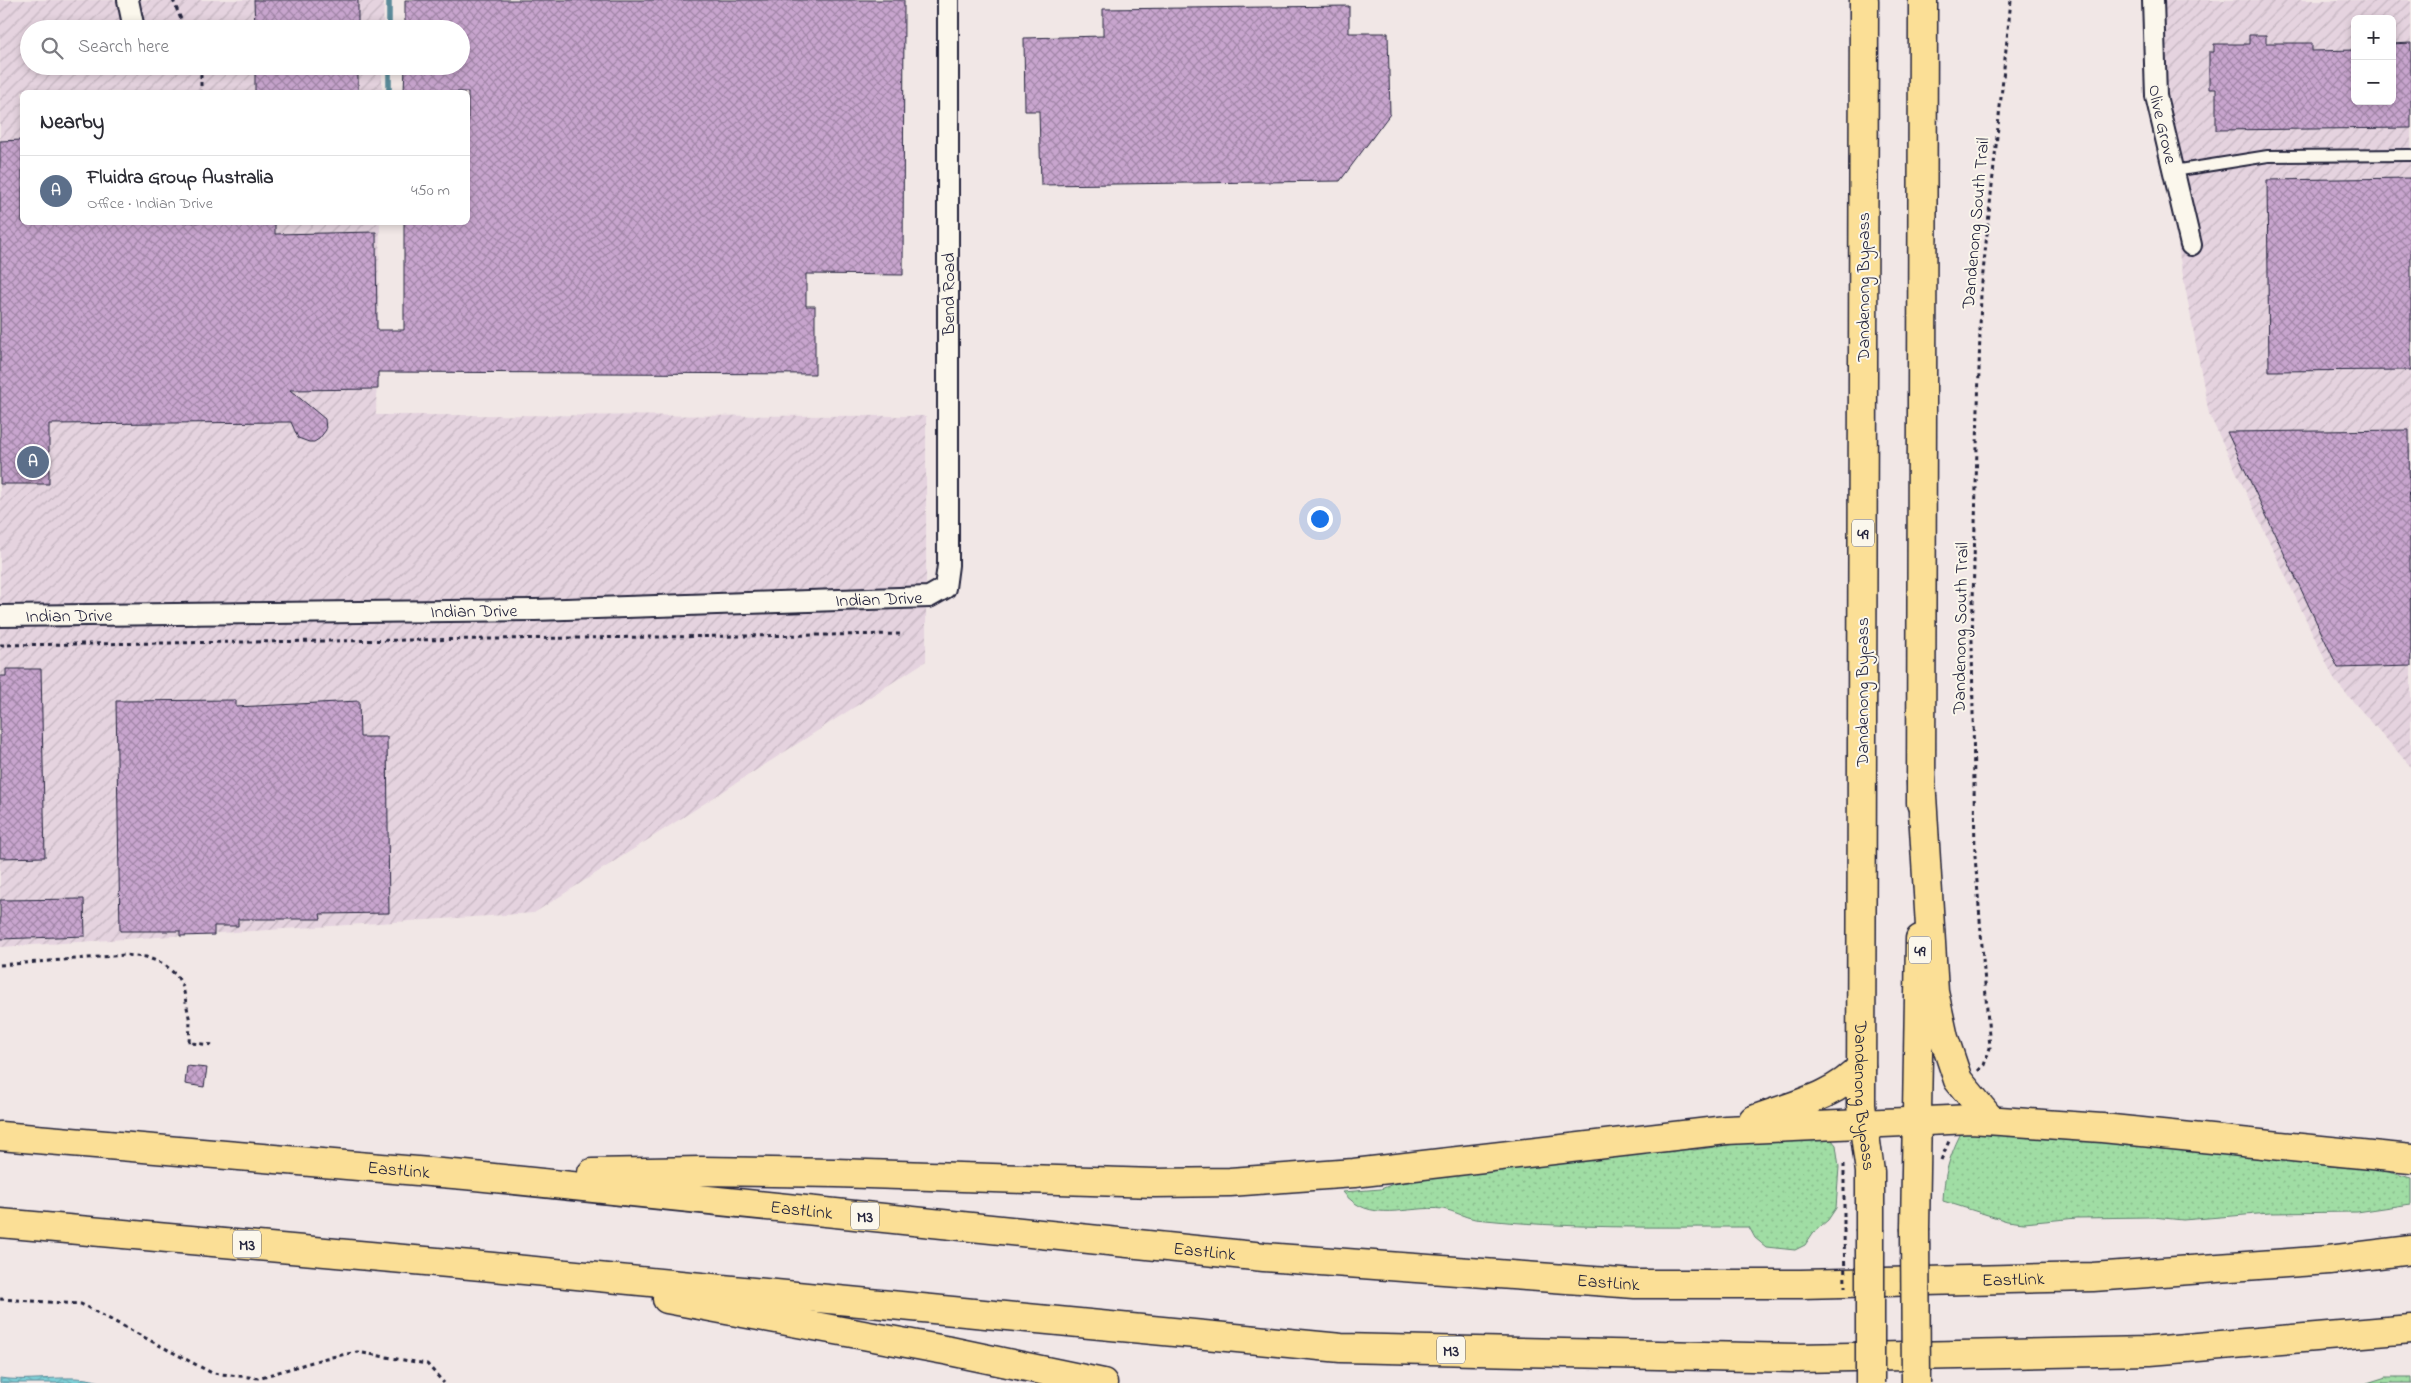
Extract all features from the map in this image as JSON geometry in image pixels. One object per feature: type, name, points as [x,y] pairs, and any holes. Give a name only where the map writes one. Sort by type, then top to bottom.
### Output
[{"type":"highway","name":"Dandenong Bypass","points":[[1864,0],[1861,1105],[1870,1172],[1857,1229],[1870,1383]]},
{"type":"highway","name":"49","points":[[1916,1383],[1915,1228],[1921,779],[1923,0]]},
{"type":"highway","points":[[1921,779],[1934,992],[1944,1038],[1958,1080],[1991,1120]]},
{"type":"highway","points":[[1726,1130],[1833,1090],[1847,1082],[1862,1067]]},
{"type":"highway","points":[[465,1175],[702,1171],[846,1173],[1155,1183],[1230,1182],[1354,1173],[1726,1130],[1946,1120],[1991,1120],[2102,1128],[2411,1158]]},
{"type":"highway","points":[[0,1124],[215,1153]]},
{"type":"highway","name":"EastLink","points":[[0,1136],[465,1175],[1264,1257],[1635,1284],[1819,1284],[2093,1277],[2329,1260],[2411,1250]]},
{"type":"highway","name":"M3","points":[[0,1223],[493,1267],[1341,1348],[1787,1357],[1960,1356],[2150,1351],[2411,1330]]},
{"type":"highway","points":[[493,1267],[950,1351],[1103,1383]]},
{"type":"street","points":[[128,0],[132,20]]},
{"type":"street","name":"Bend Road","points":[[945,588],[948,565],[948,0]]},
{"type":"street","name":"Olive Grove","points":[[2153,0],[2156,96],[2191,245]]},
{"type":"street","name":"Indian Drive","points":[[0,616],[536,610],[929,596],[945,588]]},
{"type":"lane","points":[[2174,171],[2268,156],[2411,155]]},
{"type":"path","points":[[173,0],[182,20]]},
{"type":"path","name":"Dandenong South Trail","points":[[1958,1080],[1984,1065],[1990,1048],[1975,856],[1972,641],[1981,292],[2011,0]]},
{"type":"path","points":[[200,75],[201,90]]},
{"type":"path","points":[[0,645],[904,634]]},
{"type":"path","points":[[0,965],[125,955],[146,957],[164,964],[177,976],[183,987],[190,1022],[190,1043],[215,1045]]},
{"type":"path","points":[[1938,1169],[1949,1144],[1946,1120]]},
{"type":"path","points":[[1844,1156],[1857,1229]]},
{"type":"path","points":[[0,1299],[81,1304],[212,1373],[258,1378],[326,1358],[357,1352],[427,1364],[444,1383]]},
{"type":"shaded area","points":[[0,0],[384,0],[383,20],[20,20],[20,75],[382,75],[382,90],[20,90],[20,225],[380,225],[376,415],[926,416],[926,661],[534,913],[0,947]]},
{"type":"shaded area","points":[[2162,0],[2411,0],[2411,767],[2335,681],[2209,414],[2179,254],[2162,82]]},
{"type":"green space","points":[[1971,1130],[2217,1152],[2238,1156],[2268,1156],[2330,1166],[2378,1169],[2411,1178],[2411,1204],[2357,1212],[2270,1213],[2183,1220],[2153,1217],[2077,1218],[2024,1223],[2007,1221],[1943,1201],[1946,1175],[1953,1151],[1960,1135]]},
{"type":"green space","points":[[1828,1135],[1836,1145],[1839,1167],[1836,1208],[1828,1220],[1813,1233],[1805,1245],[1795,1250],[1766,1247],[1755,1238],[1749,1227],[1612,1227],[1475,1219],[1443,1209],[1430,1208],[1377,1211],[1353,1202],[1343,1192],[1381,1189],[1393,1184],[1659,1144],[1694,1150],[1749,1142]]},
{"type":"green space","points":[[2386,1377],[2411,1377],[2411,1383],[2367,1383]]},
{"type":"water","points":[[0,1378],[80,1378],[102,1383],[0,1383]]},
{"type":"building","points":[[254,0],[358,0],[358,20],[255,20]]},
{"type":"building","points":[[405,0],[904,0],[903,275],[806,274],[806,306],[815,306],[815,374],[378,372],[378,389],[290,390],[325,419],[326,430],[314,442],[298,438],[291,422],[49,424],[49,484],[0,484],[0,141],[20,140],[20,225],[275,225],[275,234],[376,232],[377,330],[404,330],[404,225],[470,225],[470,90],[404,90],[405,75],[470,75],[470,20],[405,20]]},
{"type":"building","points":[[1349,6],[1349,33],[1388,33],[1390,114],[1340,181],[1041,185],[1039,111],[1025,111],[1024,38],[1103,36],[1103,9]]},
{"type":"building","points":[[2249,35],[2266,35],[2266,43],[2312,43],[2312,51],[2351,50],[2351,105],[2396,105],[2396,44],[2411,43],[2411,128],[2216,130],[2216,89],[2209,89],[2209,52],[2214,52],[2214,44],[2249,44]]},
{"type":"building","points":[[255,75],[358,75],[358,90],[255,90]]},
{"type":"building","points":[[2411,178],[2411,370],[2269,371],[2267,180]]},
{"type":"building","points":[[2409,430],[2411,666],[2338,668],[2227,432]]},
{"type":"building","points":[[6,669],[41,669],[45,857],[0,858],[0,676],[6,676]]},
{"type":"building","points":[[236,700],[236,707],[359,701],[360,737],[387,737],[389,913],[320,914],[321,919],[238,919],[238,926],[214,926],[214,935],[180,936],[180,931],[120,931],[116,701]]},
{"type":"building","points":[[84,899],[85,936],[0,939],[0,900]]},
{"type":"building","points":[[187,1066],[207,1068],[204,1087],[185,1084]]},
{"type":"waterway","points":[[389,0],[389,20]]},
{"type":"waterway","points":[[389,75],[389,90]]},
{"type":"place","name":"Fluidra Group Australia","points":[[33,462]]}]
